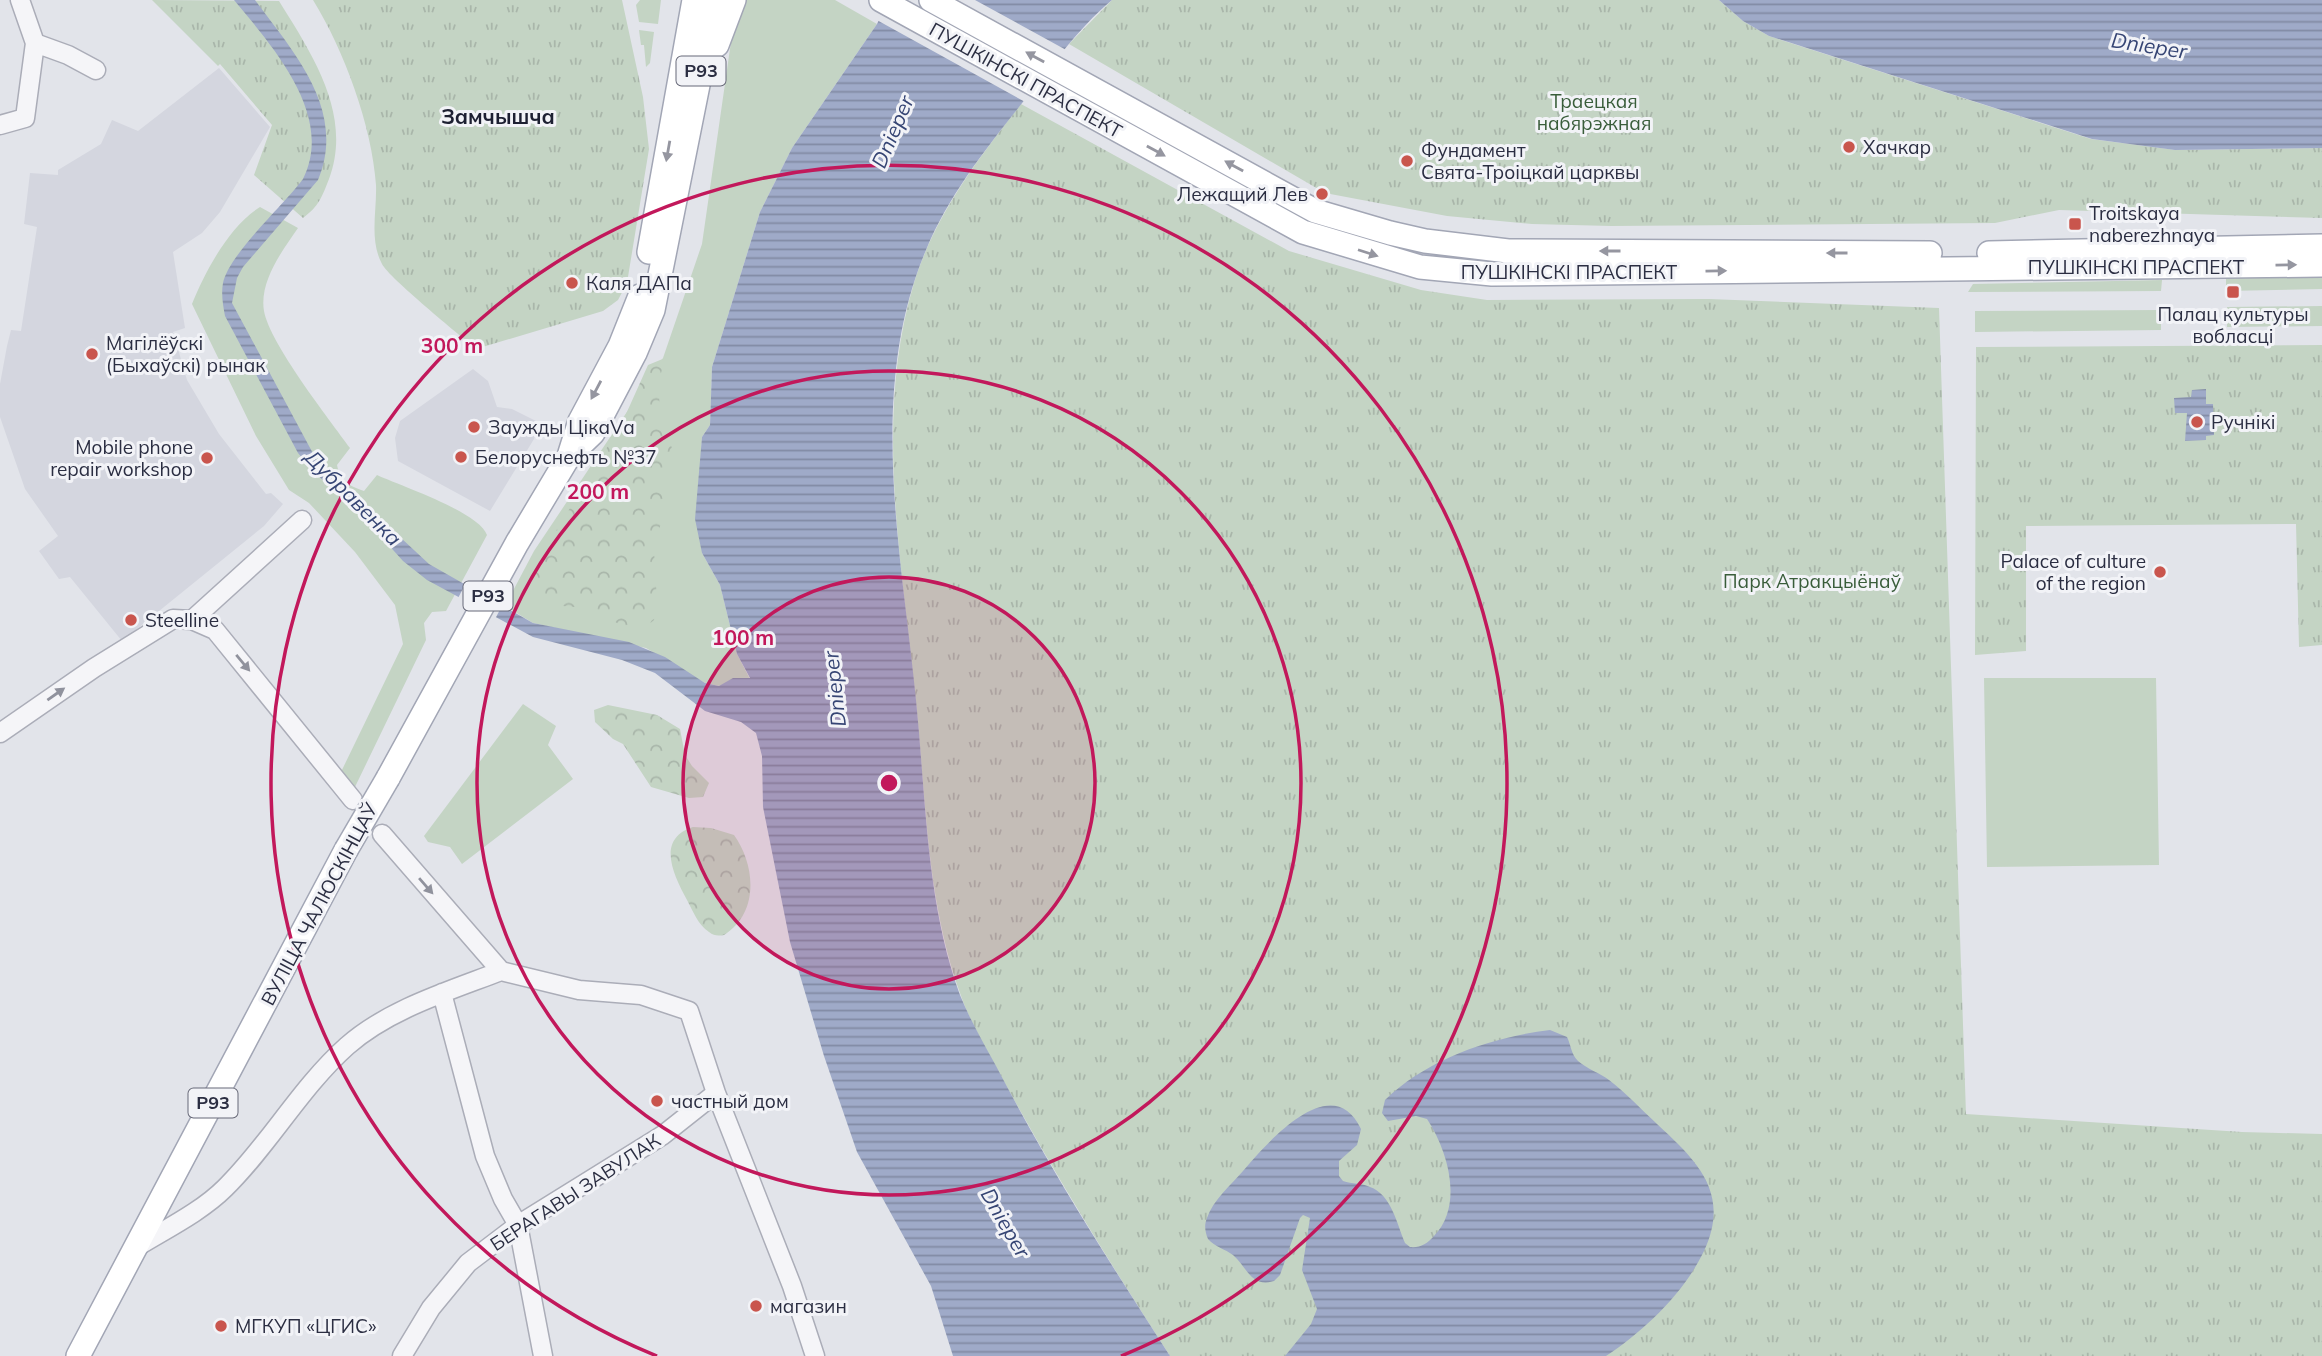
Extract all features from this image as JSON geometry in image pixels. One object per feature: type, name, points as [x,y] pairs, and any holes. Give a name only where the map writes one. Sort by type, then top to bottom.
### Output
[{"type":"main road","name":"ВУЛІЦА ЧАЛЮСКІНЦАЎ","points":[[78,1356],[346,850],[517,543],[569,456],[580,421],[638,305],[656,223],[694,0]]},
{"type":"main road","name":"ВУЛІЦА ЧАЛЮСКІНЦАЎ","points":[[569,456],[593,433],[635,353],[653,310],[715,0]]},
{"type":"main road","points":[[688,141],[712,59],[734,0]]},
{"type":"main road","name":"ПУШКІНСКІ ПРАСПЕКТ","points":[[881,0],[1303,232],[1420,267],[1492,274],[2322,265]]},
{"type":"main road","name":"ПУШКІНСКІ ПРАСПЕКТ","points":[[931,0],[1315,211],[1425,241],[1508,251],[1957,253],[2322,246]]},
{"type":"street","points":[[7,0],[34,39],[96,70]]},
{"type":"street","points":[[0,124],[25,118],[34,39],[20,0]]},
{"type":"street","points":[[191,620],[302,520]]},
{"type":"street","points":[[0,733],[94,668],[173,620],[191,620],[215,630],[354,800]]},
{"type":"street","points":[[382,834],[501,971]]},
{"type":"street","points":[[135,1248],[224,1190],[306,1089],[347,1047],[374,1026],[443,993],[501,971],[579,990],[641,995],[689,1011],[716,1093],[792,1286],[814,1356]]},
{"type":"street","points":[[443,993],[485,1156],[503,1199],[518,1225],[543,1356]]},
{"type":"street","name":"БЕРАГАВЫ ЗАВУЛАК","points":[[402,1356],[431,1308],[468,1263],[518,1225],[663,1135],[716,1093]]},
{"type":"shaded area","name":"Магілёўскі (Быхаўскі) рынак","points":[[219,68],[270,127],[220,212],[202,233],[173,252],[185,328],[173,332],[187,380],[219,434],[266,494],[271,493],[283,504],[264,526],[122,641],[70,577],[59,579],[39,551],[58,536],[25,489],[0,417],[0,384],[7,346],[11,330],[21,331],[37,227],[24,224],[30,173],[58,175],[58,170],[101,144],[112,120],[138,131]]},
{"type":"shaded area","points":[[473,369],[488,381],[497,407],[512,409],[538,422],[534,439],[490,511],[398,461],[395,438],[400,421]]},
{"type":"green space","points":[[152,0],[279,1],[316,64],[332,109],[336,132],[335,155],[329,179],[319,201],[303,218],[254,175],[272,125],[220,64],[218,66]]},
{"type":"green space","points":[[313,0],[622,0],[643,97],[649,149],[627,283],[618,300],[603,311],[476,349],[397,281],[387,271],[378,255],[374,225],[376,185],[373,162],[355,89],[346,65]]},
{"type":"green space","points":[[640,0],[661,0],[658,24],[639,22],[636,5]]},
{"type":"green space","points":[[737,0],[835,0],[877,24],[792,148],[760,212],[712,367],[710,425],[702,437],[700,470],[702,553],[720,585],[737,654],[750,679],[719,686],[705,683],[646,648],[533,623],[505,606],[534,551],[663,358],[702,244]]},
{"type":"green space","name":"Траецкая набярэжная","points":[[1112,0],[1719,0],[1743,21],[1769,36],[2091,139],[2176,150],[2322,148],[2322,218],[2059,210],[1995,223],[1611,226],[1532,224],[1447,216],[1325,193],[1069,44]]},
{"type":"green space","points":[[639,30],[654,32],[650,63],[646,67],[644,45],[641,45]]},
{"type":"green space","name":"Парк Атракцыёнаў","points":[[1021,104],[1289,251],[1421,290],[1487,300],[1709,299],[1939,308],[1966,1114],[2242,1132],[2322,1134],[2322,1356],[1170,1356],[1062,1184],[974,1026],[949,959],[930,855],[899,552],[893,443],[895,389],[902,336],[914,283],[923,258],[959,189]]},
{"type":"green space","points":[[260,207],[298,228],[268,278],[263,300],[264,311],[288,361],[350,448],[337,465],[343,479],[364,491],[377,475],[470,517],[487,535],[446,611],[432,612],[424,623],[426,640],[354,789],[341,772],[403,644],[395,605],[355,552],[309,503],[289,490],[256,436],[192,304],[211,264],[228,238]]},
{"type":"green space","points":[[2322,275],[2322,289],[2226,291],[2226,276]]},
{"type":"green space","points":[[2162,280],[2161,291],[1968,292],[1973,284]]},
{"type":"green space","points":[[2322,306],[2322,326],[2227,327],[2227,307]]},
{"type":"green space","points":[[2161,310],[2161,330],[1975,332],[1975,311]]},
{"type":"green space","points":[[2322,345],[2322,645],[2299,647],[2296,524],[2026,526],[2026,651],[1975,655],[1976,347]]},
{"type":"green space","points":[[665,358],[660,377],[659,413],[673,451],[665,474],[666,503],[654,550],[657,602],[654,620],[645,626],[628,627],[592,611],[538,602],[529,586],[537,562],[622,423],[648,365]]},
{"type":"green space","points":[[1984,678],[2156,678],[2159,865],[1987,867]]},
{"type":"green space","points":[[523,704],[556,726],[548,745],[573,779],[462,864],[450,847],[428,842],[424,836]]},
{"type":"green space","points":[[608,705],[657,715],[680,729],[685,755],[709,783],[703,797],[689,798],[651,787],[623,744],[613,739],[595,722],[594,710]]},
{"type":"green space","points":[[693,827],[711,828],[734,835],[747,861],[750,874],[748,902],[735,926],[724,935],[713,934],[702,926],[673,869],[671,849],[674,840]]},
{"type":"water","points":[[234,0],[255,0],[300,62],[321,106],[326,130],[325,154],[318,180],[243,267],[237,278],[232,303],[316,459],[429,564],[533,623],[629,642],[665,657],[705,683],[719,686],[733,678],[750,678],[737,654],[720,585],[702,553],[695,519],[702,437],[710,425],[712,367],[760,212],[792,148],[877,24],[889,0],[1112,0],[1075,37],[993,140],[956,193],[935,230],[908,304],[897,359],[893,474],[929,849],[940,923],[949,960],[970,1017],[1023,1116],[1084,1220],[1170,1356],[953,1356],[931,1286],[857,1152],[824,1056],[790,942],[763,807],[762,756],[756,733],[741,722],[705,711],[655,673],[622,660],[533,637],[427,580],[403,561],[298,453],[225,316],[222,291],[227,271],[235,258],[303,179],[311,155],[311,130],[295,83],[265,38]]},
{"type":"water","name":"Dnieper","points":[[1719,0],[2322,0],[2322,148],[2175,150],[2092,139],[1769,36],[1743,21]]},
{"type":"water","points":[[2206,389],[2206,404],[2213,404],[2214,435],[2206,436],[2206,440],[2185,441],[2187,413],[2175,413],[2174,398],[2191,397],[2192,390]]},
{"type":"water","points":[[1550,1030],[1567,1037],[1578,1061],[1627,1096],[1685,1151],[1706,1180],[1712,1195],[1714,1212],[1711,1230],[1704,1251],[1686,1282],[1648,1323],[1606,1356],[1285,1356],[1311,1324],[1317,1309],[1302,1270],[1310,1218],[1303,1215],[1300,1218],[1280,1275],[1274,1281],[1260,1282],[1250,1275],[1233,1255],[1208,1239],[1206,1221],[1218,1199],[1283,1129],[1317,1108],[1334,1106],[1349,1112],[1361,1129],[1357,1145],[1339,1161],[1339,1176],[1343,1181],[1377,1191],[1392,1210],[1405,1243],[1410,1247],[1423,1245],[1434,1236],[1449,1209],[1450,1178],[1446,1162],[1427,1119],[1416,1116],[1388,1121],[1382,1113],[1385,1100],[1420,1073],[1462,1052],[1506,1038]]},
{"type":"pier","points":[[885,0],[975,0],[1068,51],[1027,103],[875,19]]},
{"type":"pier","points":[[467,581],[504,602],[494,621],[457,600]]},
{"type":"place","name":"Хачкар","points":[[1849,147]]},
{"type":"place","name":"Фундамент Свята-Троіцкай царквы","points":[[1407,161]]},
{"type":"place","name":"Лежащий Лев","points":[[1322,194]]},
{"type":"place","name":"Troitskaya naberezhnaya","points":[[2075,224]]},
{"type":"place","name":"Каля ДАПа","points":[[572,283]]},
{"type":"place","name":"Палац культуры вобласці","points":[[2233,292]]},
{"type":"place","name":"Магілёўскі (Быхаўскі) рынак","points":[[92,354]]},
{"type":"place","name":"Ручнікі","points":[[2197,422]]},
{"type":"place","name":"Заужды ЦікаVа","points":[[474,427]]},
{"type":"place","name":"Белоруснефть №37","points":[[461,457]]},
{"type":"place","name":"Mobile phone repair workshop","points":[[207,458]]},
{"type":"place","name":"Palace of culture of the region","points":[[2160,572]]},
{"type":"place","name":"Steelline","points":[[131,620]]},
{"type":"place","name":"частный дом","points":[[657,1101]]},
{"type":"place","name":"магазин","points":[[756,1306]]},
{"type":"place","name":"МГКУП «ЦГИС»","points":[[221,1326]]},
{"type":"district","name":"Замчышча","points":[[498,117]]},
{"type":"water label","name":"Дубравенка","points":[[353,498]]}]
